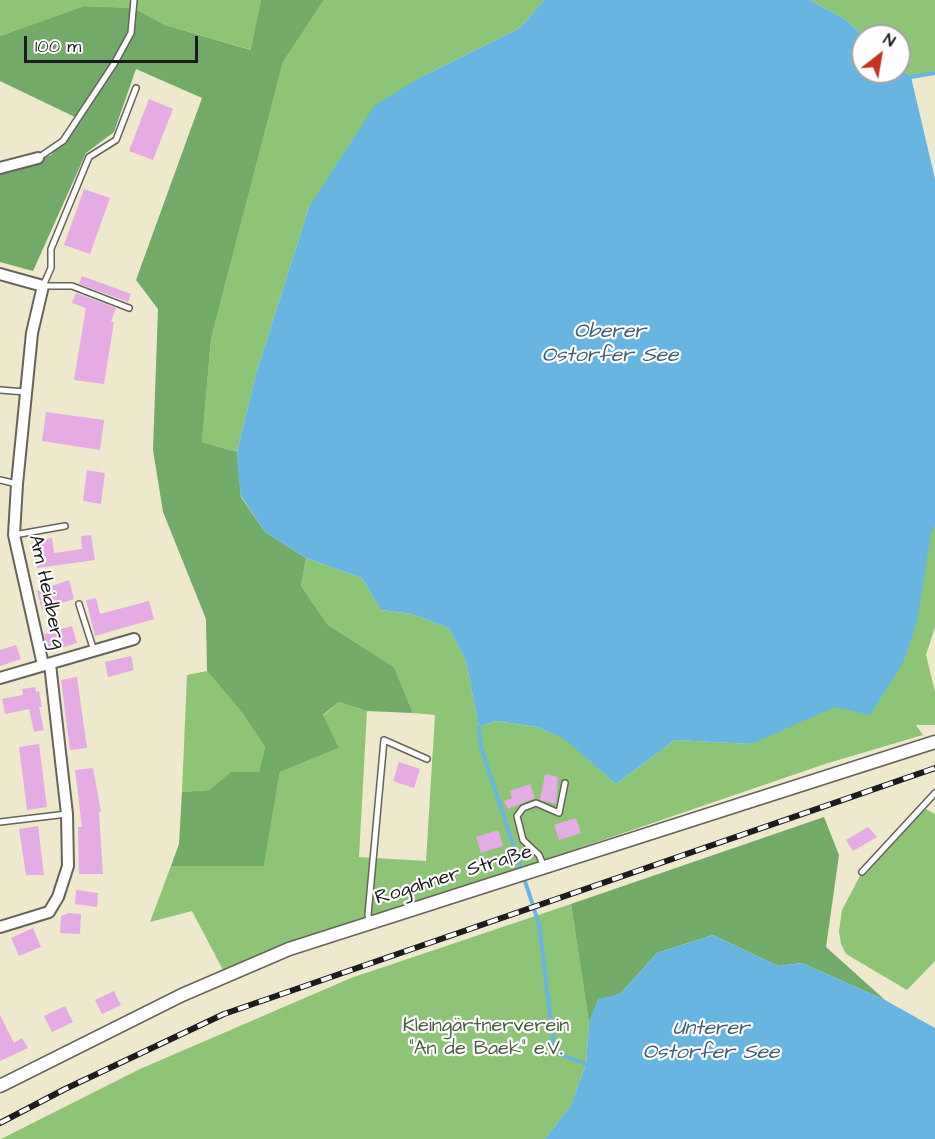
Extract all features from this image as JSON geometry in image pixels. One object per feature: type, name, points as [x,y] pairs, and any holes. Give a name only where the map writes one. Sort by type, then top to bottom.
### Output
[{"type":"street","points":[[0,168],[38,158]]},
{"type":"street","points":[[0,274],[43,286]]},
{"type":"street","name":"Am Heidberg","points":[[0,927],[49,912],[58,897],[68,866],[67,814],[47,664],[14,535],[32,333],[43,286]]},
{"type":"street","points":[[0,678],[134,639]]},
{"type":"street","name":"Rogahner Straße","points":[[0,1086],[182,995],[289,949],[935,742]]},
{"type":"lane","points":[[38,158],[63,141],[114,64],[131,33],[134,0]]},
{"type":"lane","points":[[129,308],[72,286],[43,286],[51,268],[51,249],[89,157],[116,140],[136,88]]},
{"type":"lane","points":[[0,390],[26,392]]},
{"type":"lane","points":[[0,480],[17,484]]},
{"type":"lane","points":[[14,535],[65,526]]},
{"type":"lane","points":[[79,604],[94,651]]},
{"type":"lane","points":[[370,922],[368,915],[384,740],[427,759]]},
{"type":"lane","points":[[540,870],[539,855],[523,840],[519,832],[517,816],[523,808],[536,803],[559,813],[566,783]]},
{"type":"lane","points":[[862,872],[935,793]]},
{"type":"lane","points":[[0,822],[67,814]]},
{"type":"green space","points":[[0,0],[261,0],[252,50],[165,25],[134,8],[84,6],[0,36]]},
{"type":"green space","points":[[261,0],[324,0],[283,62],[211,339],[202,442],[237,452],[241,497],[265,532],[306,558],[301,586],[328,625],[394,667],[413,713],[367,711],[339,702],[323,715],[339,748],[280,772],[264,866],[171,866],[179,844],[182,792],[209,790],[231,772],[259,772],[265,747],[243,714],[207,671],[206,619],[163,512],[153,450],[158,309],[136,280],[202,98],[136,69],[114,132],[86,153],[33,271],[0,262],[0,172],[51,155],[79,119],[0,81],[0,36],[84,6],[134,8],[165,25],[251,50]]},
{"type":"green space","points":[[324,0],[544,0],[520,28],[423,76],[309,207],[256,374],[237,452],[202,442],[211,339],[283,62]]},
{"type":"green space","points":[[810,0],[935,0],[935,73],[911,77],[911,24],[851,24]]},
{"type":"green space","points":[[935,526],[935,627],[926,655],[935,692],[935,725],[916,725],[923,735],[828,763],[223,970],[192,911],[150,922],[171,866],[264,866],[280,772],[339,748],[323,716],[339,702],[367,711],[359,857],[426,861],[435,715],[413,713],[394,667],[328,625],[301,586],[306,558],[362,578],[381,610],[412,614],[449,628],[466,661],[479,727],[496,721],[537,727],[564,738],[616,784],[675,740],[751,744]]},
{"type":"green space","points":[[207,671],[243,714],[265,747],[259,772],[231,773],[209,790],[182,792],[187,675]]},
{"type":"green space","points":[[922,807],[935,814],[935,961],[907,990],[846,954],[841,944],[839,931],[842,910],[862,872]]},
{"type":"green space","points":[[824,817],[839,855],[826,947],[885,1000],[802,963],[778,966],[713,935],[657,953],[620,994],[598,1000],[589,1023],[571,904]]},
{"type":"green space","name":"Kleingärtnerverein \"An de Baek\" e.V.","points":[[571,904],[589,1023],[586,1064],[571,1105],[545,1139],[1,1139],[140,1069],[351,978]]},
{"type":"water","name":"Oberer Ostorfer See","points":[[544,0],[810,0],[851,24],[851,84],[911,84],[911,77],[935,179],[935,526],[931,533],[917,622],[903,663],[870,715],[835,707],[751,744],[675,740],[616,784],[563,738],[537,727],[496,721],[479,727],[466,661],[449,628],[412,614],[381,610],[362,578],[306,558],[265,532],[241,496],[237,452],[256,374],[309,207],[375,105],[423,76],[520,28]]},
{"type":"water","name":"Unterer Ostorfer See","points":[[713,935],[778,966],[802,963],[885,1000],[935,1028],[935,1139],[545,1139],[571,1105],[586,1064],[589,1023],[598,999],[620,994],[657,953]]},
{"type":"building","points":[[149,99],[173,109],[153,160],[129,151]]},
{"type":"building","points":[[84,189],[110,198],[90,254],[64,245]]},
{"type":"building","points":[[82,276],[131,294],[128,302],[79,284]]},
{"type":"building","points":[[76,293],[116,308],[111,322],[114,322],[104,384],[74,380],[86,308],[72,303]]},
{"type":"building","points":[[46,412],[104,420],[100,450],[42,441]]},
{"type":"building","points":[[87,470],[105,473],[101,504],[83,501]]},
{"type":"building","points":[[91,535],[95,560],[37,568],[33,541],[52,538],[54,553],[82,549],[81,536]]},
{"type":"building","points":[[69,580],[74,599],[42,610],[37,591]]},
{"type":"building","points":[[96,598],[100,614],[149,601],[154,619],[95,636],[86,600]]},
{"type":"building","points":[[72,626],[77,643],[48,652],[44,634]]},
{"type":"building","points":[[16,645],[21,659],[0,666],[0,650]]},
{"type":"building","points":[[131,656],[134,670],[108,677],[105,662]]},
{"type":"building","points":[[77,677],[87,748],[70,750],[61,680]]},
{"type":"building","points":[[35,687],[36,692],[39,691],[42,707],[39,707],[44,730],[34,732],[29,709],[5,714],[2,699],[23,695],[22,689]]},
{"type":"building","points":[[39,744],[47,807],[27,810],[19,747]]},
{"type":"building","points":[[399,762],[420,769],[414,788],[393,781]]},
{"type":"building","points":[[93,768],[101,812],[99,812],[103,874],[79,874],[78,827],[82,827],[75,770]]},
{"type":"building","points":[[545,774],[558,777],[556,804],[540,800]]},
{"type":"building","points":[[530,784],[535,798],[508,809],[504,801],[512,798],[510,791]]},
{"type":"building","points":[[576,818],[581,833],[559,840],[554,825]]},
{"type":"building","points":[[38,826],[44,875],[26,875],[19,829]]},
{"type":"building","points":[[868,827],[877,837],[853,851],[846,840]]},
{"type":"building","points":[[498,830],[503,846],[481,853],[476,837]]},
{"type":"building","points":[[76,890],[98,893],[97,907],[75,904]]},
{"type":"building","points":[[69,913],[81,914],[80,934],[60,933],[61,916]]},
{"type":"building","points":[[33,928],[41,947],[19,956],[11,938]]},
{"type":"building","points":[[114,991],[121,1005],[102,1014],[95,1000]]},
{"type":"building","points":[[65,1006],[73,1022],[52,1032],[44,1016]]},
{"type":"building","points":[[0,1015],[14,1043],[22,1038],[28,1048],[0,1061]]},
{"type":"waterway","points":[[911,77],[935,73]]},
{"type":"waterway","points":[[479,727],[481,747],[539,924],[554,1047],[562,1055],[586,1064]]},
{"type":"railway","points":[[0,1123],[65,1089],[224,1014],[935,768]]}]
